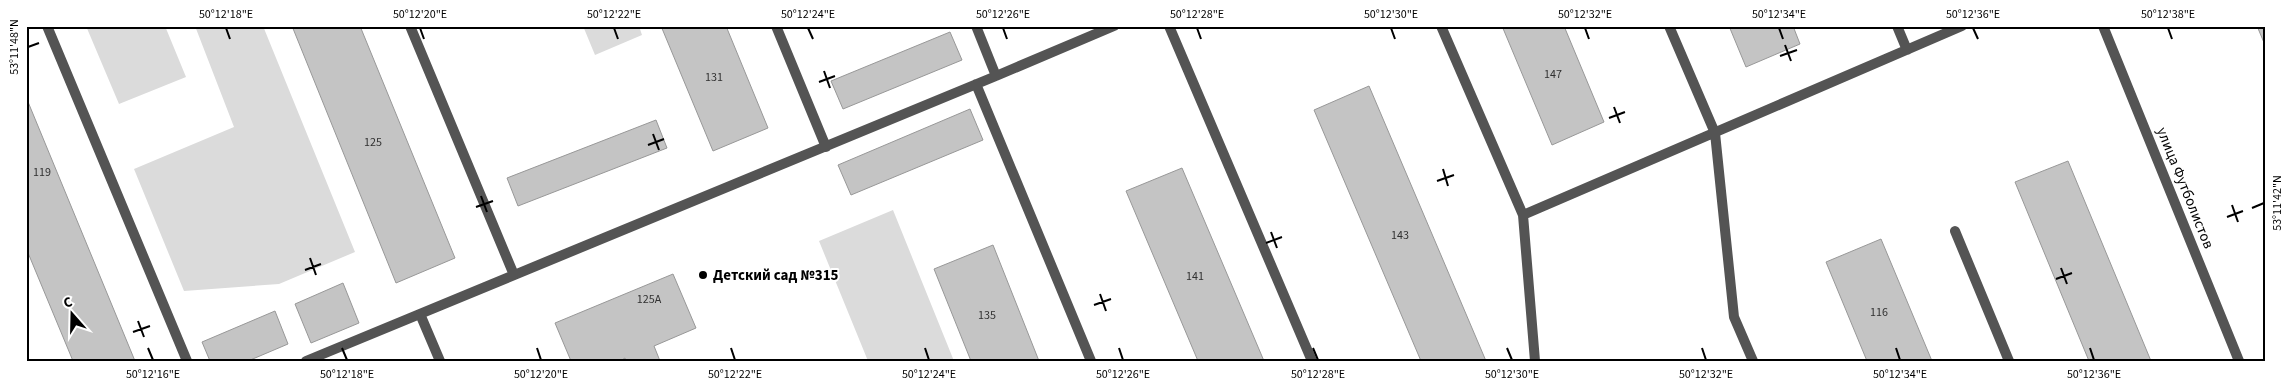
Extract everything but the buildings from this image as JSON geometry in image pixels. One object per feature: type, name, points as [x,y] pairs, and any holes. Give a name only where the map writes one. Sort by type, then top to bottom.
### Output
[{"type":"street","points":[[47,26],[187,361]]},
{"type":"street","points":[[410,26],[514,275]]},
{"type":"street","points":[[776,26],[826,147]]},
{"type":"street","points":[[976,26],[996,76]]},
{"type":"street","points":[[306,361],[1114,26]]},
{"type":"street","points":[[1169,26],[1312,361]]},
{"type":"street","points":[[1441,26],[1523,216],[1535,361]]},
{"type":"street","points":[[1669,26],[1716,133],[1734,317],[1753,361]]},
{"type":"street","points":[[1897,26],[1907,50]]},
{"type":"street","points":[[1523,216],[1962,26]]},
{"type":"street","name":"улица Футболистов","points":[[2103,26],[2240,361]]},
{"type":"street","points":[[976,84],[1091,361]]},
{"type":"street","points":[[1955,231],[2009,361]]},
{"type":"street","points":[[420,314],[440,361]]},
{"type":"shaded area","points":[[86,26],[165,26],[186,77],[119,104]]},
{"type":"shaded area","points":[[195,26],[263,26],[355,252],[279,284],[184,291],[134,169],[234,127]]},
{"type":"shaded area","points":[[583,26],[639,26],[642,35],[595,55]]},
{"type":"shaded area","points":[[893,210],[954,361],[868,361],[819,241]]},
{"type":"place","name":"Детский сад №315","points":[[703,275]]}]
